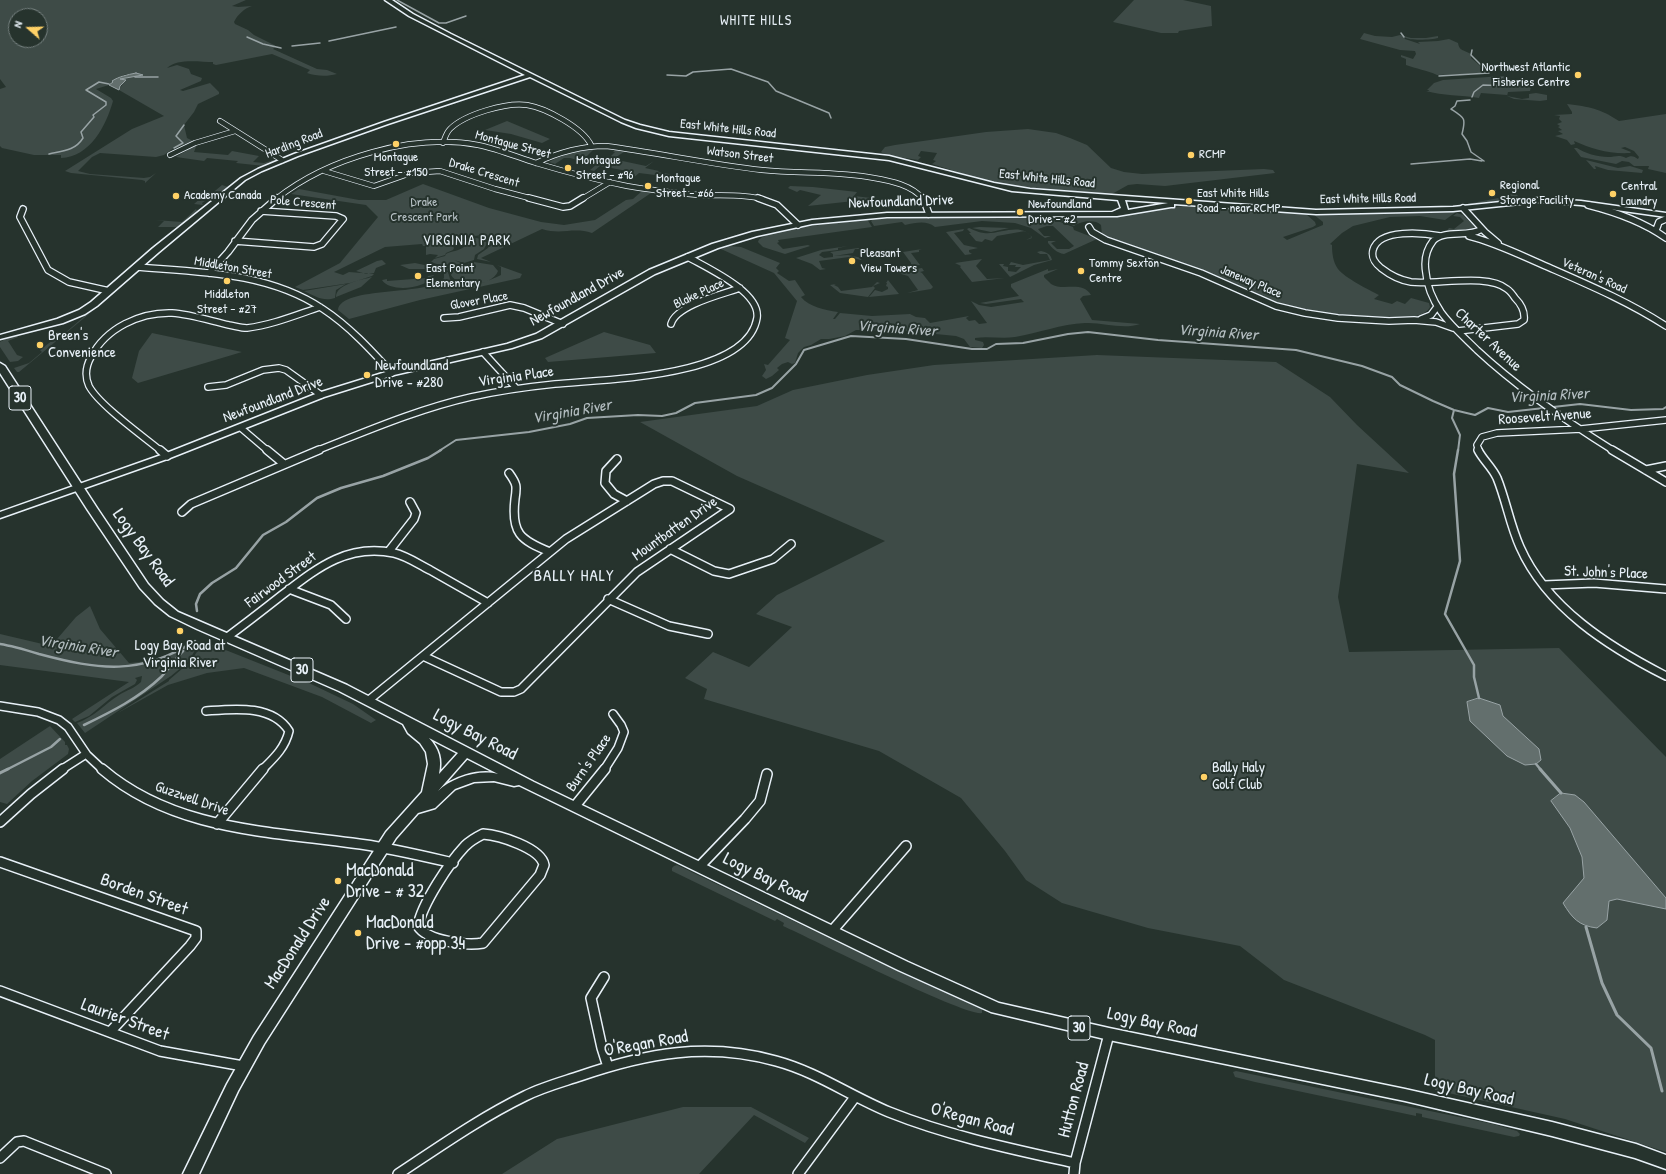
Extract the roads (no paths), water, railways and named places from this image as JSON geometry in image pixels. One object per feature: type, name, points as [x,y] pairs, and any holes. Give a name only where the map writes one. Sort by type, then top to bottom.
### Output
[{"type":"main road","name":"Logy Bay Road","points":[[0,366],[78,488],[124,553],[144,586],[165,608],[183,620],[276,658],[369,700],[530,785],[903,966],[996,1008],[1109,1034],[1404,1095],[1552,1129],[1636,1151],[1666,1162]]},
{"type":"main road","points":[[407,721],[412,732],[423,739],[431,747],[435,756],[435,766],[427,794]]},
{"type":"main road","name":"MacDonald Drive","points":[[191,1174],[244,1066],[280,1006],[382,848],[412,811],[466,751]]},
{"type":"main road","points":[[412,811],[430,806],[451,786],[473,778],[494,777],[508,780],[517,784],[530,785]]},
{"type":"street","name":"East White Hills Road","points":[[388,0],[420,20],[623,121],[656,132],[688,137],[895,159],[921,164],[990,185],[1015,190],[1316,212],[1463,208],[1522,201],[1560,201],[1666,215]]},
{"type":"street","name":"Harding Road","points":[[0,333],[60,316],[99,298],[243,179],[282,160],[386,123],[531,75]]},
{"type":"street","points":[[443,143],[450,129],[466,119],[504,105],[526,104],[543,109],[583,133],[592,145]]},
{"type":"street","points":[[220,122],[282,160]]},
{"type":"street","points":[[170,155],[195,143],[235,131]]},
{"type":"street","name":"Montague Street","points":[[209,273],[224,257],[246,226],[261,211],[289,190],[324,171],[360,156],[385,149],[414,145],[443,143],[476,145],[497,150],[536,163],[610,182],[663,191],[763,199],[774,203],[783,209],[798,225]]},
{"type":"street","name":"Watson Street","points":[[536,163],[572,148],[592,145],[622,148],[712,164],[767,170],[839,175],[888,181],[910,188],[918,193],[927,205],[929,214]]},
{"type":"street","name":"Drake Crescent","points":[[324,171],[374,186],[411,173],[440,171],[500,190],[563,207],[570,206],[610,182]]},
{"type":"street","points":[[1113,214],[1125,209],[1121,198]]},
{"type":"street","points":[[1560,201],[1588,205],[1622,213],[1656,230],[1666,238]]},
{"type":"street","name":"Newfoundland Drive","points":[[0,515],[167,456],[241,428],[321,395],[392,372],[483,352],[527,340],[563,324],[634,281],[688,257],[742,237],[798,225],[855,217],[929,214],[1113,214],[1189,203]]},
{"type":"street","name":"Veteran's Road","points":[[1463,208],[1482,229],[1498,243],[1510,250]]},
{"type":"street","points":[[23,209],[20,217],[48,270],[70,284],[109,290]]},
{"type":"street","name":"Pole Crescent","points":[[235,241],[314,247],[322,244],[343,219],[336,216],[261,211]]},
{"type":"street","points":[[1656,230],[1659,222],[1666,219]]},
{"type":"street","name":"Janeway Place","points":[[1089,227],[1092,232],[1106,240],[1201,273],[1276,306],[1305,313],[1338,318],[1436,322],[1447,325],[1458,331]]},
{"type":"street","points":[[1458,331],[1518,324],[1524,320],[1525,314],[1512,291],[1498,284],[1477,281],[1427,284],[1406,281],[1387,273],[1374,261],[1372,252],[1377,243],[1391,236],[1418,233],[1440,236],[1476,233],[1482,229]]},
{"type":"street","name":"Veteran's Road","points":[[1457,234],[1480,238],[1510,250],[1636,307],[1666,326]]},
{"type":"street","name":"Charter Avenue","points":[[1440,236],[1433,242],[1426,260],[1427,284],[1437,307],[1458,331],[1496,369],[1544,406],[1666,482]]},
{"type":"street","name":"Virginia Place","points":[[182,512],[191,504],[284,464],[423,410],[464,399],[516,388],[664,374],[692,368],[722,357],[734,350],[751,333],[758,320],[758,313],[755,304],[746,292],[688,257]]},
{"type":"street","name":"Middleton Street","points":[[136,267],[209,273],[244,278],[275,286],[296,294],[320,307],[339,321],[392,372]]},
{"type":"street","name":"Blake Place","points":[[671,324],[673,318],[680,312],[740,288]]},
{"type":"street","name":"Harding Road","points":[[0,337],[71,317],[100,300],[99,298]]},
{"type":"street","name":"Glover Place","points":[[444,318],[459,317],[510,305],[524,308],[563,324]]},
{"type":"street","points":[[167,456],[93,394],[89,386],[86,367],[95,349],[102,340],[130,320],[156,314],[173,313],[245,328],[268,324],[320,307]]},
{"type":"street","name":"Janeway Place","points":[[1414,320],[1430,316],[1437,307]]},
{"type":"street","points":[[483,352],[516,388]]},
{"type":"street","points":[[208,387],[226,385],[263,370],[279,368],[286,370],[321,395]]},
{"type":"street","name":"Roosevelt Avenue","points":[[1666,420],[1628,422],[1581,429],[1496,433],[1482,437],[1477,445],[1479,454],[1498,478],[1512,530],[1524,556],[1555,599],[1581,623],[1614,648],[1642,665],[1666,676]]},
{"type":"street","points":[[241,428],[284,464]]},
{"type":"street","points":[[617,459],[606,471],[605,483],[614,494],[627,501]]},
{"type":"street","points":[[1646,470],[1666,466]]},
{"type":"street","points":[[509,473],[516,484],[515,517],[517,533],[522,539],[533,546],[550,552]]},
{"type":"street","name":"Mountbatten Drive","points":[[369,700],[550,552],[580,529],[654,484],[668,481],[680,484],[730,509],[637,572],[608,599],[521,689],[507,693],[493,690],[423,656]]},
{"type":"street","points":[[389,551],[414,519],[416,513],[410,502]]},
{"type":"street","points":[[670,549],[714,571],[729,574],[773,559],[791,544]]},
{"type":"street","name":"Fairwood Street","points":[[221,636],[328,562],[344,555],[358,552],[389,551],[410,559],[488,603]]},
{"type":"street","name":"St. John's Place","points":[[1544,585],[1594,583],[1666,590]]},
{"type":"street","points":[[289,589],[331,605],[346,619]]},
{"type":"street","points":[[608,599],[669,626],[708,634]]},
{"type":"street","name":"Guzzwell Drive","points":[[0,706],[45,714],[58,720],[65,725],[76,738],[86,754],[109,776],[144,798],[181,813],[217,824],[285,836],[338,841],[407,852],[453,863]]},
{"type":"street","points":[[206,711],[239,708],[253,710],[273,717],[284,723],[289,731],[283,748],[261,771],[217,824]]},
{"type":"street","name":"Burn's Place","points":[[575,806],[607,765],[623,739],[622,726],[613,714]]},
{"type":"street","points":[[0,822],[66,765],[86,754]]},
{"type":"street","points":[[699,867],[745,819],[760,801],[767,774]]},
{"type":"street","points":[[483,834],[492,834],[539,856],[544,861],[544,867],[540,875],[483,943],[474,946],[464,945],[428,934],[421,930],[418,926],[420,915],[453,863],[471,841],[483,834]]},
{"type":"street","points":[[832,931],[906,846]]},
{"type":"street","name":"Borden Street","points":[[0,862],[196,932],[196,938],[190,946],[110,1032]]},
{"type":"street","points":[[604,977],[591,998],[602,1048],[608,1067]]},
{"type":"street","name":"Laurier Street","points":[[1,993],[160,1050],[181,1056],[244,1066]]},
{"type":"street","name":"Hutton Road","points":[[1074,1174],[1075,1163],[1109,1034]]},
{"type":"street","name":"O'Regan Road","points":[[398,1174],[487,1117],[527,1095],[608,1067],[645,1058],[686,1051],[719,1052],[756,1056],[788,1064],[816,1074],[855,1097],[888,1112],[933,1128],[990,1144],[1075,1163]]},
{"type":"street","points":[[798,1174],[855,1097]]},
{"type":"street","points":[[0,1158],[17,1142],[24,1141],[106,1174]]},
{"type":"waterway","points":[[397,0],[439,23],[446,23],[466,16]]},
{"type":"waterway","points":[[329,41],[396,27]]},
{"type":"waterway","points":[[1401,33],[1404,37]]},
{"type":"waterway","points":[[247,37],[263,44],[281,48]]},
{"type":"waterway","points":[[292,46],[320,43]]},
{"type":"waterway","points":[[1439,76],[1489,73],[1471,55],[1472,50]]},
{"type":"waterway","points":[[667,75],[686,76],[693,72],[731,69],[768,82],[776,91],[829,113],[831,118]]},
{"type":"waterway","points":[[135,77],[158,77]]},
{"type":"waterway","points":[[1472,97],[1474,92],[1483,85],[1509,86],[1514,82],[1511,80],[1493,77]]},
{"type":"waterway","points":[[49,154],[68,150],[80,142],[83,138],[81,132],[94,117],[93,115],[106,105],[106,102],[86,90],[99,82],[109,84]]},
{"type":"waterway","points":[[1470,100],[1457,101],[1455,106],[1451,109],[1459,114],[1464,121],[1462,134],[1467,141],[1471,152],[1484,161]]},
{"type":"waterway","points":[[174,148],[183,143],[176,136],[184,125]]},
{"type":"waterway","points":[[1411,164],[1470,159],[1482,161]]},
{"type":"waterway","name":"Virginia River","points":[[439,451],[456,440],[529,432],[570,424],[587,418],[638,415],[662,416],[676,413],[695,403],[756,395],[772,388],[796,364],[804,350],[851,336],[906,339],[972,349],[987,349],[996,344],[1023,343],[1068,334],[1088,332],[1158,340],[1296,350],[1362,366],[1392,377],[1400,385],[1454,410]]},
{"type":"waterway","name":"Virginia River","points":[[1454,410],[1475,415],[1488,408],[1508,412],[1580,404],[1631,410],[1663,409],[1666,407]]},
{"type":"waterway","points":[[1454,410],[1452,418],[1460,435],[1458,451]]},
{"type":"waterway","name":"Virginia River","points":[[197,611],[196,604],[200,594],[212,583],[236,568],[263,535],[286,522],[317,498],[341,488],[383,476],[428,458],[441,450]]},
{"type":"waterway","points":[[1458,450],[1454,474],[1460,561],[1445,614],[1474,665],[1474,677],[1479,698]]},
{"type":"waterway","name":"Virginia River","points":[[0,644],[81,664],[119,667],[137,665],[156,660],[195,641]]},
{"type":"waterway","points":[[84,725],[114,710],[143,692],[161,677],[183,651]]},
{"type":"waterway","points":[[6,770],[51,747],[60,739]]},
{"type":"waterway","points":[[1536,764],[1541,770]]},
{"type":"waterway","points":[[1540,769],[1561,793]]},
{"type":"waterway","points":[[0,773],[6,770]]},
{"type":"waterway","points":[[1586,927],[1602,983],[1617,1015],[1651,1048],[1662,1091]]},
{"type":"place","name":"Northwest Atlantic Fisheries Centre","points":[[1578,75]]},
{"type":"place","name":"Montague Street - #150","points":[[396,144]]},
{"type":"place","name":"RCMP","points":[[1191,155]]},
{"type":"place","name":"Montague Street - #96","points":[[568,168]]},
{"type":"place","name":"Montague Street - #66","points":[[648,186]]},
{"type":"place","name":"Regional Storage Facility","points":[[1492,193]]},
{"type":"place","name":"Central Laundry","points":[[1613,194]]},
{"type":"place","name":"Academy Canada","points":[[176,196]]},
{"type":"place","name":"East White Hills Road - near RCMP","points":[[1189,201]]},
{"type":"place","name":"Newfoundland Drive - #2","points":[[1020,212]]},
{"type":"place","name":"Pleasant View Towers","points":[[852,261]]},
{"type":"place","name":"Tommy Sexton Centre","points":[[1081,271]]},
{"type":"place","name":"East Point Elementary","points":[[418,276]]},
{"type":"place","name":"Middleton Street - #27","points":[[227,281]]},
{"type":"place","name":"Breen's Convenience","points":[[40,345]]},
{"type":"place","name":"Newfoundland Drive - #280","points":[[367,375]]},
{"type":"place","name":"Logy Bay Road at Virginia River","points":[[180,631]]},
{"type":"place","name":"Bally Haly Golf Club","points":[[1204,777]]},
{"type":"place","name":"MacDonald Drive - # 32","points":[[338,881]]},
{"type":"place","name":"MacDonald Drive - #opp 34","points":[[358,933]]},
{"type":"district","name":"WHITE HILLS","points":[[756,21]]},
{"type":"district","name":"VIRGINIA PARK","points":[[467,241]]},
{"type":"district","name":"BALLY HALY","points":[[574,576]]},
{"type":"park label","name":"Drake Crescent Park","points":[[424,210]]}]
